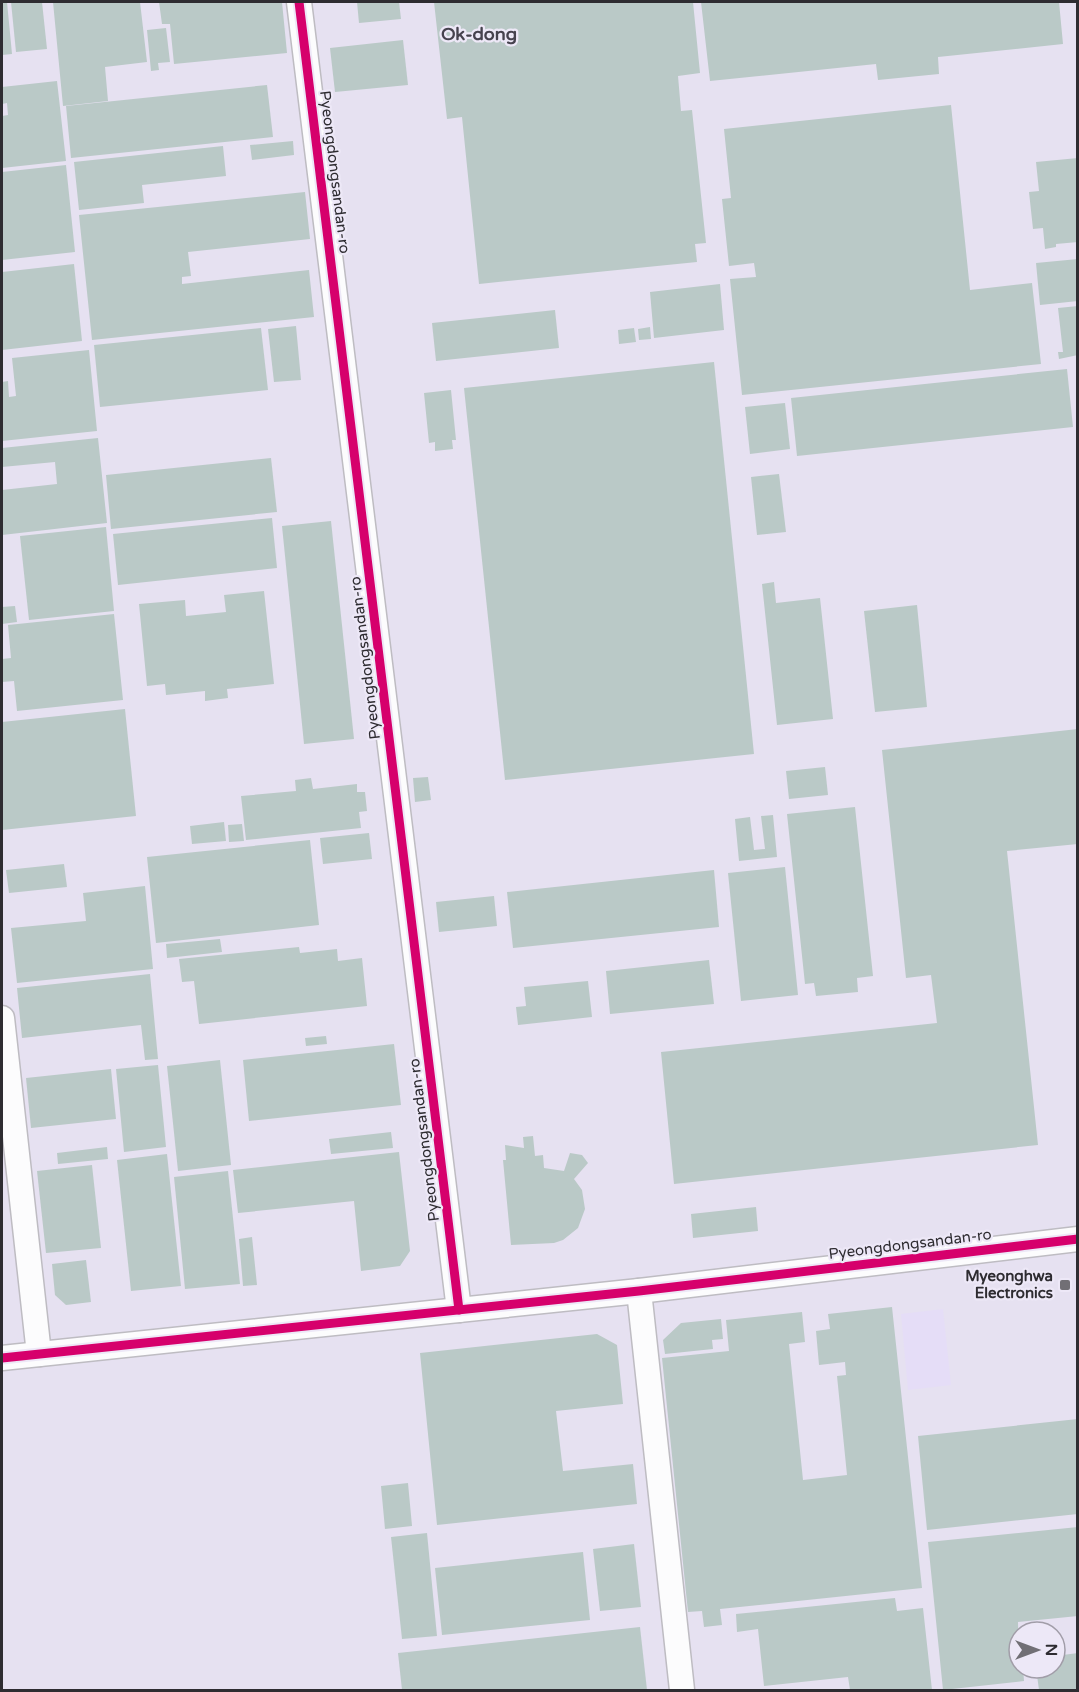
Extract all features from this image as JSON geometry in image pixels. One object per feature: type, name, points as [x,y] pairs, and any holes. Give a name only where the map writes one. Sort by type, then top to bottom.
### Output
[{"type":"street","name":"Pyeongdongsandan-ro","points":[[299,2],[459,1310]]},
{"type":"street","points":[[2,1018],[39,1354]]},
{"type":"street","name":"Pyeongdongsandan-ro","points":[[2,1358],[639,1291],[1077,1239]]},
{"type":"street","points":[[639,1291],[682,1690]]},
{"type":"shaded area","points":[[2,2],[1077,2],[1077,1690],[2,1690]]},
{"type":"shaded area","points":[[943,1309],[951,1385],[908,1390],[901,1314]]},
{"type":"building","points":[[2,2],[7,2],[12,54],[2,55]]},
{"type":"building","points":[[11,2],[42,2],[47,49],[16,52]]},
{"type":"building","points":[[53,2],[140,2],[147,62],[105,67],[108,101],[63,106]]},
{"type":"building","points":[[159,2],[282,2],[287,53],[174,64],[170,24],[162,24]]},
{"type":"building","points":[[357,2],[399,2],[401,19],[359,23]]},
{"type":"building","points":[[434,2],[693,2],[700,73],[678,76],[681,111],[692,110],[706,243],[695,244],[697,262],[479,284],[462,117],[447,119]]},
{"type":"building","points":[[701,2],[1059,2],[1063,44],[938,57],[939,74],[878,80],[876,64],[710,81]]},
{"type":"building","points":[[166,28],[170,62],[158,63],[159,70],[151,71],[147,30]]},
{"type":"building","points":[[403,40],[408,85],[335,92],[330,48]]},
{"type":"building","points":[[57,81],[66,161],[2,168],[2,116],[8,115],[7,103],[2,104],[2,87]]},
{"type":"building","points":[[267,85],[273,137],[71,158],[66,106]]},
{"type":"building","points":[[951,105],[970,290],[1032,283],[1041,364],[742,395],[730,279],[756,277],[754,263],[729,266],[722,199],[731,198],[724,129]]},
{"type":"building","points":[[293,141],[294,155],[252,160],[250,145]]},
{"type":"building","points":[[223,146],[226,176],[142,185],[144,203],[79,210],[74,162]]},
{"type":"building","points":[[1078,158],[1078,242],[1056,244],[1056,247],[1045,249],[1043,228],[1033,229],[1029,192],[1039,191],[1036,162]]},
{"type":"building","points":[[66,165],[75,252],[2,260],[2,172]]},
{"type":"building","points":[[305,192],[310,239],[188,252],[191,276],[182,277],[182,284],[309,270],[314,317],[92,340],[79,215]]},
{"type":"building","points":[[1078,259],[1078,301],[1040,305],[1036,263]]},
{"type":"building","points":[[74,264],[82,341],[2,350],[2,272]]},
{"type":"building","points":[[720,284],[724,330],[654,338],[650,292]]},
{"type":"building","points":[[1078,306],[1078,355],[1059,359],[1058,352],[1063,352],[1058,308]]},
{"type":"building","points":[[555,310],[559,348],[436,361],[432,323]]},
{"type":"building","points":[[296,326],[301,380],[274,382],[268,329]]},
{"type":"building","points":[[650,327],[651,339],[639,340],[638,329]]},
{"type":"building","points":[[261,328],[268,390],[100,407],[94,345]]},
{"type":"building","points":[[634,328],[636,342],[619,344],[618,330]]},
{"type":"building","points":[[89,350],[97,431],[2,441],[2,382],[8,381],[9,397],[16,396],[12,358]]},
{"type":"building","points":[[714,362],[754,754],[505,780],[464,388]]},
{"type":"building","points":[[1067,369],[1073,427],[797,456],[791,398]]},
{"type":"building","points":[[451,390],[456,440],[452,440],[453,449],[435,451],[435,442],[429,443],[424,393]]},
{"type":"building","points":[[785,403],[790,449],[750,454],[745,407]]},
{"type":"building","points":[[98,438],[107,523],[2,535],[2,490],[57,484],[55,462],[2,467],[2,448]]},
{"type":"building","points":[[271,458],[277,512],[111,529],[106,475]]},
{"type":"building","points":[[779,474],[786,532],[757,535],[751,477]]},
{"type":"building","points":[[272,518],[277,568],[118,585],[113,534]]},
{"type":"building","points":[[331,521],[354,739],[304,744],[282,526]]},
{"type":"building","points":[[106,527],[114,611],[29,620],[20,536]]},
{"type":"building","points":[[774,582],[776,603],[820,598],[833,719],[777,725],[762,584]]},
{"type":"building","points":[[264,591],[274,684],[227,689],[228,698],[205,701],[205,691],[166,695],[165,684],[147,686],[139,604],[185,600],[186,616],[226,612],[224,595]]},
{"type":"building","points":[[917,605],[927,707],[875,712],[864,611]]},
{"type":"building","points":[[15,606],[17,622],[2,624],[2,607]]},
{"type":"building","points":[[114,614],[123,700],[17,711],[14,681],[2,682],[2,659],[11,658],[8,625]]},
{"type":"building","points":[[125,709],[136,816],[2,830],[2,722]]},
{"type":"building","points":[[1078,729],[1078,844],[1007,851],[1038,1145],[674,1184],[661,1052],[937,1023],[931,975],[906,978],[882,750]]},
{"type":"building","points":[[825,767],[828,795],[789,799],[786,771]]},
{"type":"building","points":[[428,777],[431,800],[415,802],[413,778]]},
{"type":"building","points":[[311,778],[313,789],[357,784],[357,792],[365,792],[367,811],[359,812],[361,828],[246,840],[241,796],[296,791],[295,780]]},
{"type":"building","points":[[855,807],[873,976],[857,978],[858,992],[816,996],[814,983],[805,984],[787,814]]},
{"type":"building","points":[[773,815],[777,857],[739,861],[735,819],[750,817],[754,850],[765,849],[761,816]]},
{"type":"building","points":[[224,822],[226,841],[192,844],[190,826]]},
{"type":"building","points":[[242,824],[244,841],[229,842],[228,825]]},
{"type":"building","points":[[369,833],[372,859],[323,864],[320,838]]},
{"type":"building","points":[[310,840],[319,925],[156,943],[147,857]]},
{"type":"building","points":[[64,864],[67,887],[9,893],[6,870]]},
{"type":"building","points":[[785,867],[798,995],[741,1001],[728,873]]},
{"type":"building","points":[[714,870],[719,927],[513,948],[507,892]]},
{"type":"building","points":[[145,886],[153,969],[17,983],[11,928],[86,921],[83,893]]},
{"type":"building","points":[[494,896],[497,926],[439,932],[436,902]]},
{"type":"building","points":[[220,939],[222,952],[167,958],[166,944]]},
{"type":"building","points":[[299,947],[300,953],[337,949],[338,961],[362,958],[367,1006],[199,1024],[194,981],[182,982],[179,959]]},
{"type":"building","points":[[709,960],[714,1004],[610,1014],[606,971]]},
{"type":"building","points":[[150,974],[158,1059],[145,1060],[141,1025],[22,1038],[17,988]]},
{"type":"building","points":[[588,981],[592,1017],[518,1025],[516,1007],[526,1006],[524,987]]},
{"type":"building","points":[[326,1036],[327,1044],[306,1046],[305,1038]]},
{"type":"building","points":[[394,1044],[401,1105],[249,1121],[243,1060]]},
{"type":"building","points":[[220,1060],[231,1165],[178,1171],[167,1066]]},
{"type":"building","points":[[158,1065],[166,1147],[124,1152],[116,1069]]},
{"type":"building","points":[[111,1069],[116,1119],[31,1128],[26,1078]]},
{"type":"building","points":[[391,1132],[393,1148],[331,1154],[329,1139]]},
{"type":"building","points":[[533,1136],[535,1156],[543,1155],[544,1168],[564,1171],[570,1153],[582,1155],[588,1163],[574,1179],[582,1190],[585,1209],[578,1228],[563,1240],[554,1243],[511,1245],[503,1160],[506,1160],[505,1145],[524,1148],[523,1137]]},
{"type":"building","points":[[107,1147],[108,1159],[58,1164],[57,1153]]},
{"type":"building","points":[[399,1152],[410,1251],[400,1266],[361,1271],[354,1201],[238,1213],[233,1170]]},
{"type":"building","points":[[167,1154],[181,1286],[131,1291],[117,1160]]},
{"type":"building","points":[[92,1165],[101,1248],[46,1253],[37,1171]]},
{"type":"building","points":[[228,1171],[240,1284],[185,1289],[174,1177]]},
{"type":"building","points":[[756,1207],[758,1231],[693,1238],[691,1214]]},
{"type":"building","points":[[252,1237],[257,1285],[243,1286],[239,1239]]},
{"type":"building","points":[[86,1260],[91,1302],[66,1305],[55,1295],[52,1264]]},
{"type":"building","points":[[892,1307],[922,1588],[720,1609],[722,1625],[704,1627],[702,1611],[688,1612],[662,1358],[729,1351],[726,1320],[802,1312],[805,1342],[789,1344],[803,1480],[847,1475],[837,1376],[846,1375],[845,1362],[819,1365],[816,1331],[830,1329],[828,1314]]},
{"type":"building","points":[[721,1319],[723,1339],[712,1340],[713,1349],[665,1354],[663,1340],[681,1323]]},
{"type":"building","points":[[597,1334],[617,1345],[623,1404],[556,1411],[563,1471],[633,1464],[637,1504],[437,1525],[420,1353]]},
{"type":"building","points":[[1078,1419],[1078,1514],[927,1530],[918,1436]]},
{"type":"building","points":[[408,1483],[412,1526],[385,1529],[381,1486]]},
{"type":"building","points":[[1078,1527],[1078,1616],[1007,1620],[1007,1680],[1024,1681],[943,1690],[928,1542]]},
{"type":"building","points":[[427,1533],[437,1636],[402,1639],[391,1537]]},
{"type":"building","points":[[634,1544],[641,1607],[600,1611],[593,1549]]},
{"type":"building","points":[[583,1552],[590,1620],[442,1635],[435,1568]]},
{"type":"building","points":[[895,1598],[897,1611],[923,1608],[932,1690],[850,1690],[848,1677],[764,1686],[758,1629],[737,1632],[736,1614]]},
{"type":"building","points":[[640,1627],[647,1690],[402,1690],[398,1653]]},
{"type":"building","points":[[1078,1653],[1078,1690],[1039,1690],[1038,1680],[1067,1680],[1067,1654]]},
{"type":"cycle path","points":[[299,2],[459,1310]]},
{"type":"cycle path","points":[[2,1358],[639,1291],[1078,1239]]},
{"type":"place","name":"Myeonghwa Electronics","points":[[1065,1285]]},
{"type":"district","name":"Ok-dong","points":[[479,34]]}]
